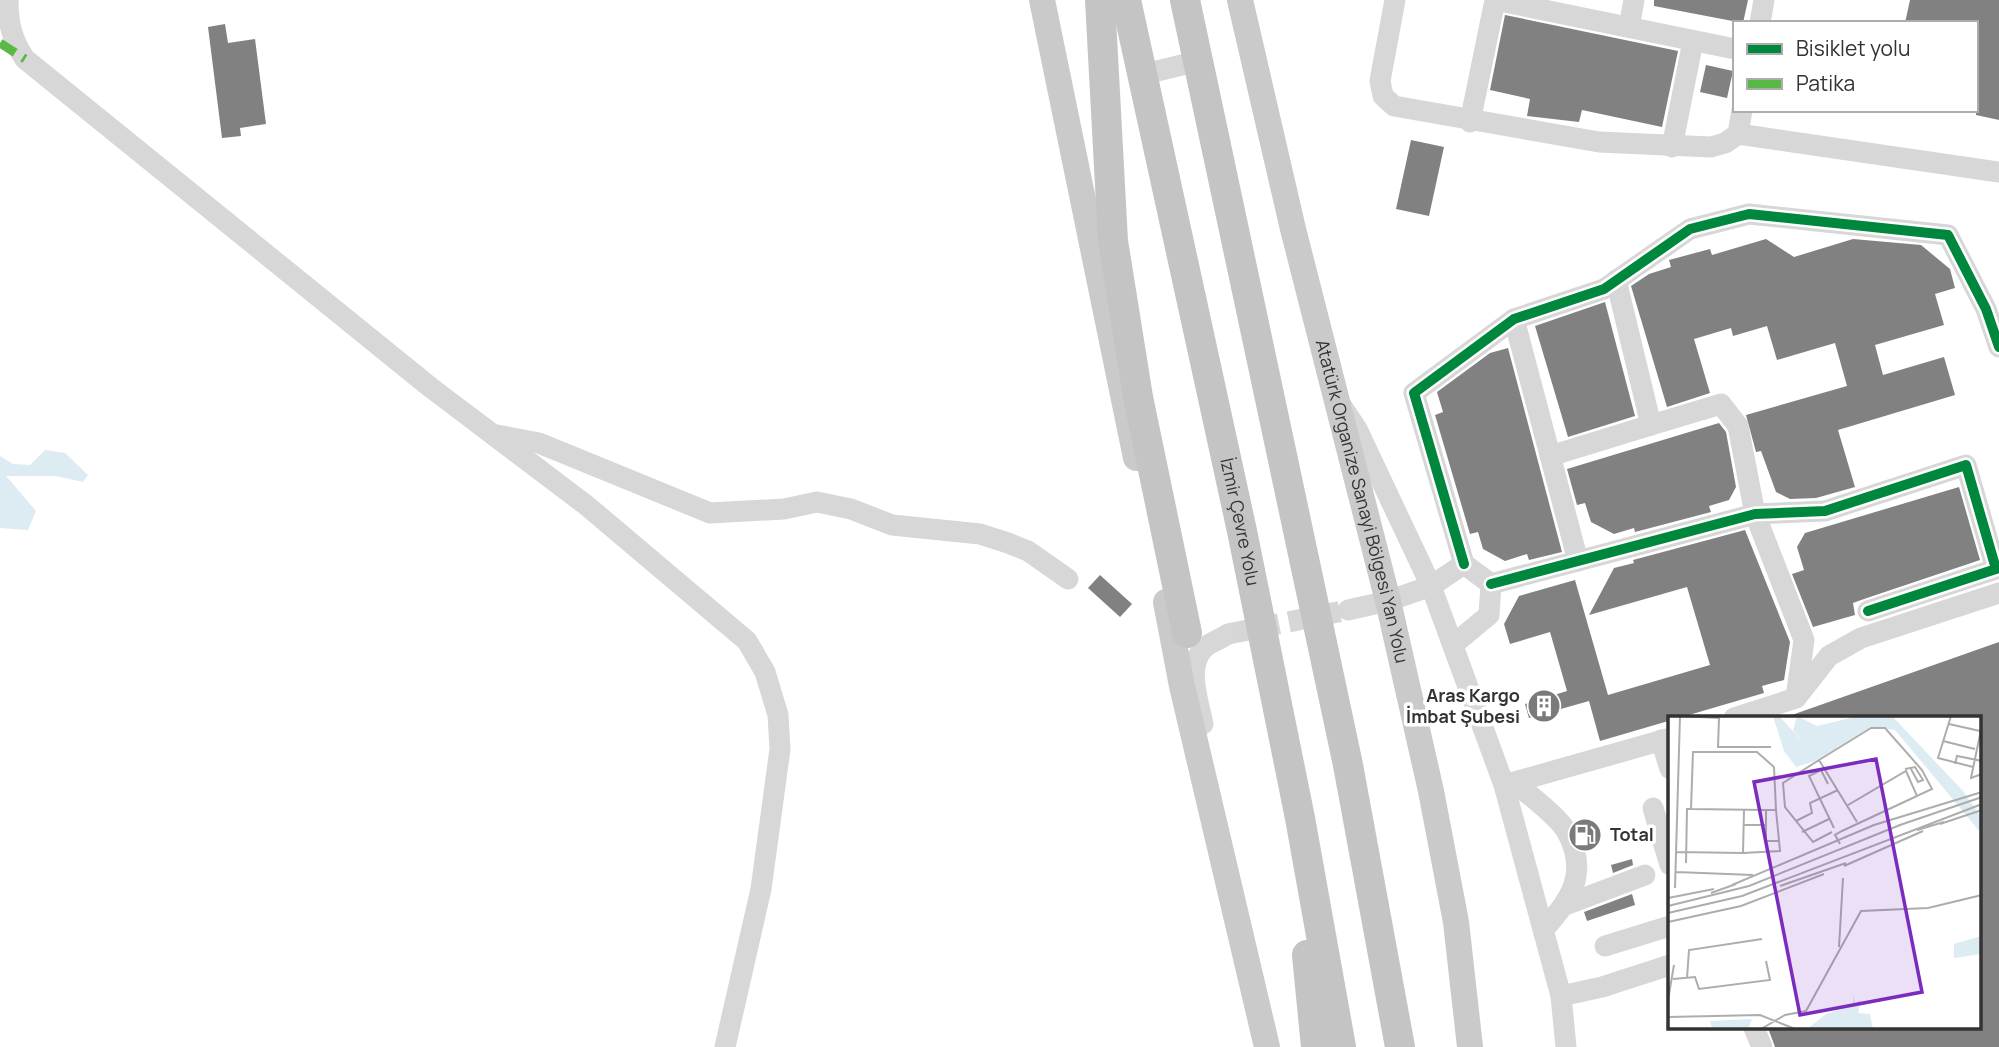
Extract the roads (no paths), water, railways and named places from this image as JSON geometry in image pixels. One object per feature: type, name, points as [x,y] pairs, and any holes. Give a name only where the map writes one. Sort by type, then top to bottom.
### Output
[{"type":"highway","points":[[1100,0],[1113,241],[1138,397],[1187,633]]},
{"type":"highway","name":"İzmir Çevre Yolu","points":[[1126,0],[1242,531],[1300,818],[1341,1047]]},
{"type":"highway","points":[[1185,0],[1348,765],[1399,1047]]},
{"type":"highway","points":[[1300,818],[1306,947],[1316,1047]]},
{"type":"main road","points":[[1042,0],[1182,685],[1267,1047]]},
{"type":"main road","name":"Atatürk Organize Sanayi Bölgesi Yan Yolu","points":[[1240,0],[1293,229],[1388,601],[1431,790],[1456,922],[1470,1047]]},
{"type":"street","points":[[8,0],[12,33],[25,59],[490,433],[586,505],[747,641],[765,672],[778,715],[780,749],[761,889],[725,1047]]},
{"type":"street","points":[[1395,0],[1380,81],[1383,96],[1400,108],[1599,142],[1710,147],[1725,143],[1738,134],[1999,172]]},
{"type":"street","points":[[1629,27],[1634,0]]},
{"type":"street","points":[[1760,21],[1764,0]]},
{"type":"street","points":[[1470,122],[1495,1],[1733,49]]},
{"type":"street","points":[[1672,147],[1693,41]]},
{"type":"street","points":[[1141,75],[1198,61]]},
{"type":"street","points":[[1738,134],[1742,112]]},
{"type":"street","points":[[1491,584],[1464,564],[1414,393],[1514,319],[1604,289],[1690,229],[1749,214],[1948,235],[1986,309],[1999,347]]},
{"type":"street","points":[[1616,280],[1651,425]]},
{"type":"street","points":[[1514,319],[1578,561]]},
{"type":"street","points":[[1338,401],[1357,429],[1431,586],[1510,784],[1561,996],[1566,1047]]},
{"type":"street","points":[[1550,456],[1721,404],[1738,426],[1755,514],[1804,640],[1796,698]]},
{"type":"street","points":[[490,433],[539,443],[710,513],[784,509],[817,502],[851,509],[892,526],[980,534],[1028,551],[1068,579]]},
{"type":"street","points":[[1491,584],[1755,514],[1825,511],[1966,466],[1996,569],[1868,611]]},
{"type":"street","points":[[1348,610],[1388,601],[1431,586],[1464,564]]},
{"type":"street","points":[[1454,644],[1489,615],[1491,584]]},
{"type":"street","points":[[1740,716],[1796,698],[1829,656],[1861,638],[1999,593]]},
{"type":"street","points":[[1228,634],[1204,649],[1195,664],[1195,679],[1230,847],[1239,932]]},
{"type":"street","points":[[1510,784],[1666,739]]},
{"type":"street","points":[[1510,784],[1567,831],[1578,868],[1568,904]]},
{"type":"street","points":[[1653,808],[1668,858]]},
{"type":"street","points":[[1543,929],[1568,904],[1645,875]]},
{"type":"street","points":[[1605,946],[1668,927]]},
{"type":"street","points":[[1561,996],[1602,987],[1668,966]]},
{"type":"street","points":[[1755,1030],[1762,1047]]},
{"type":"tunnel","points":[[1228,634],[1348,610]]},
{"type":"place","name":"Aras Kargo İmbat Şubesi","points":[[1544,706]]},
{"type":"place","name":"Total","points":[[1585,835]]}]
